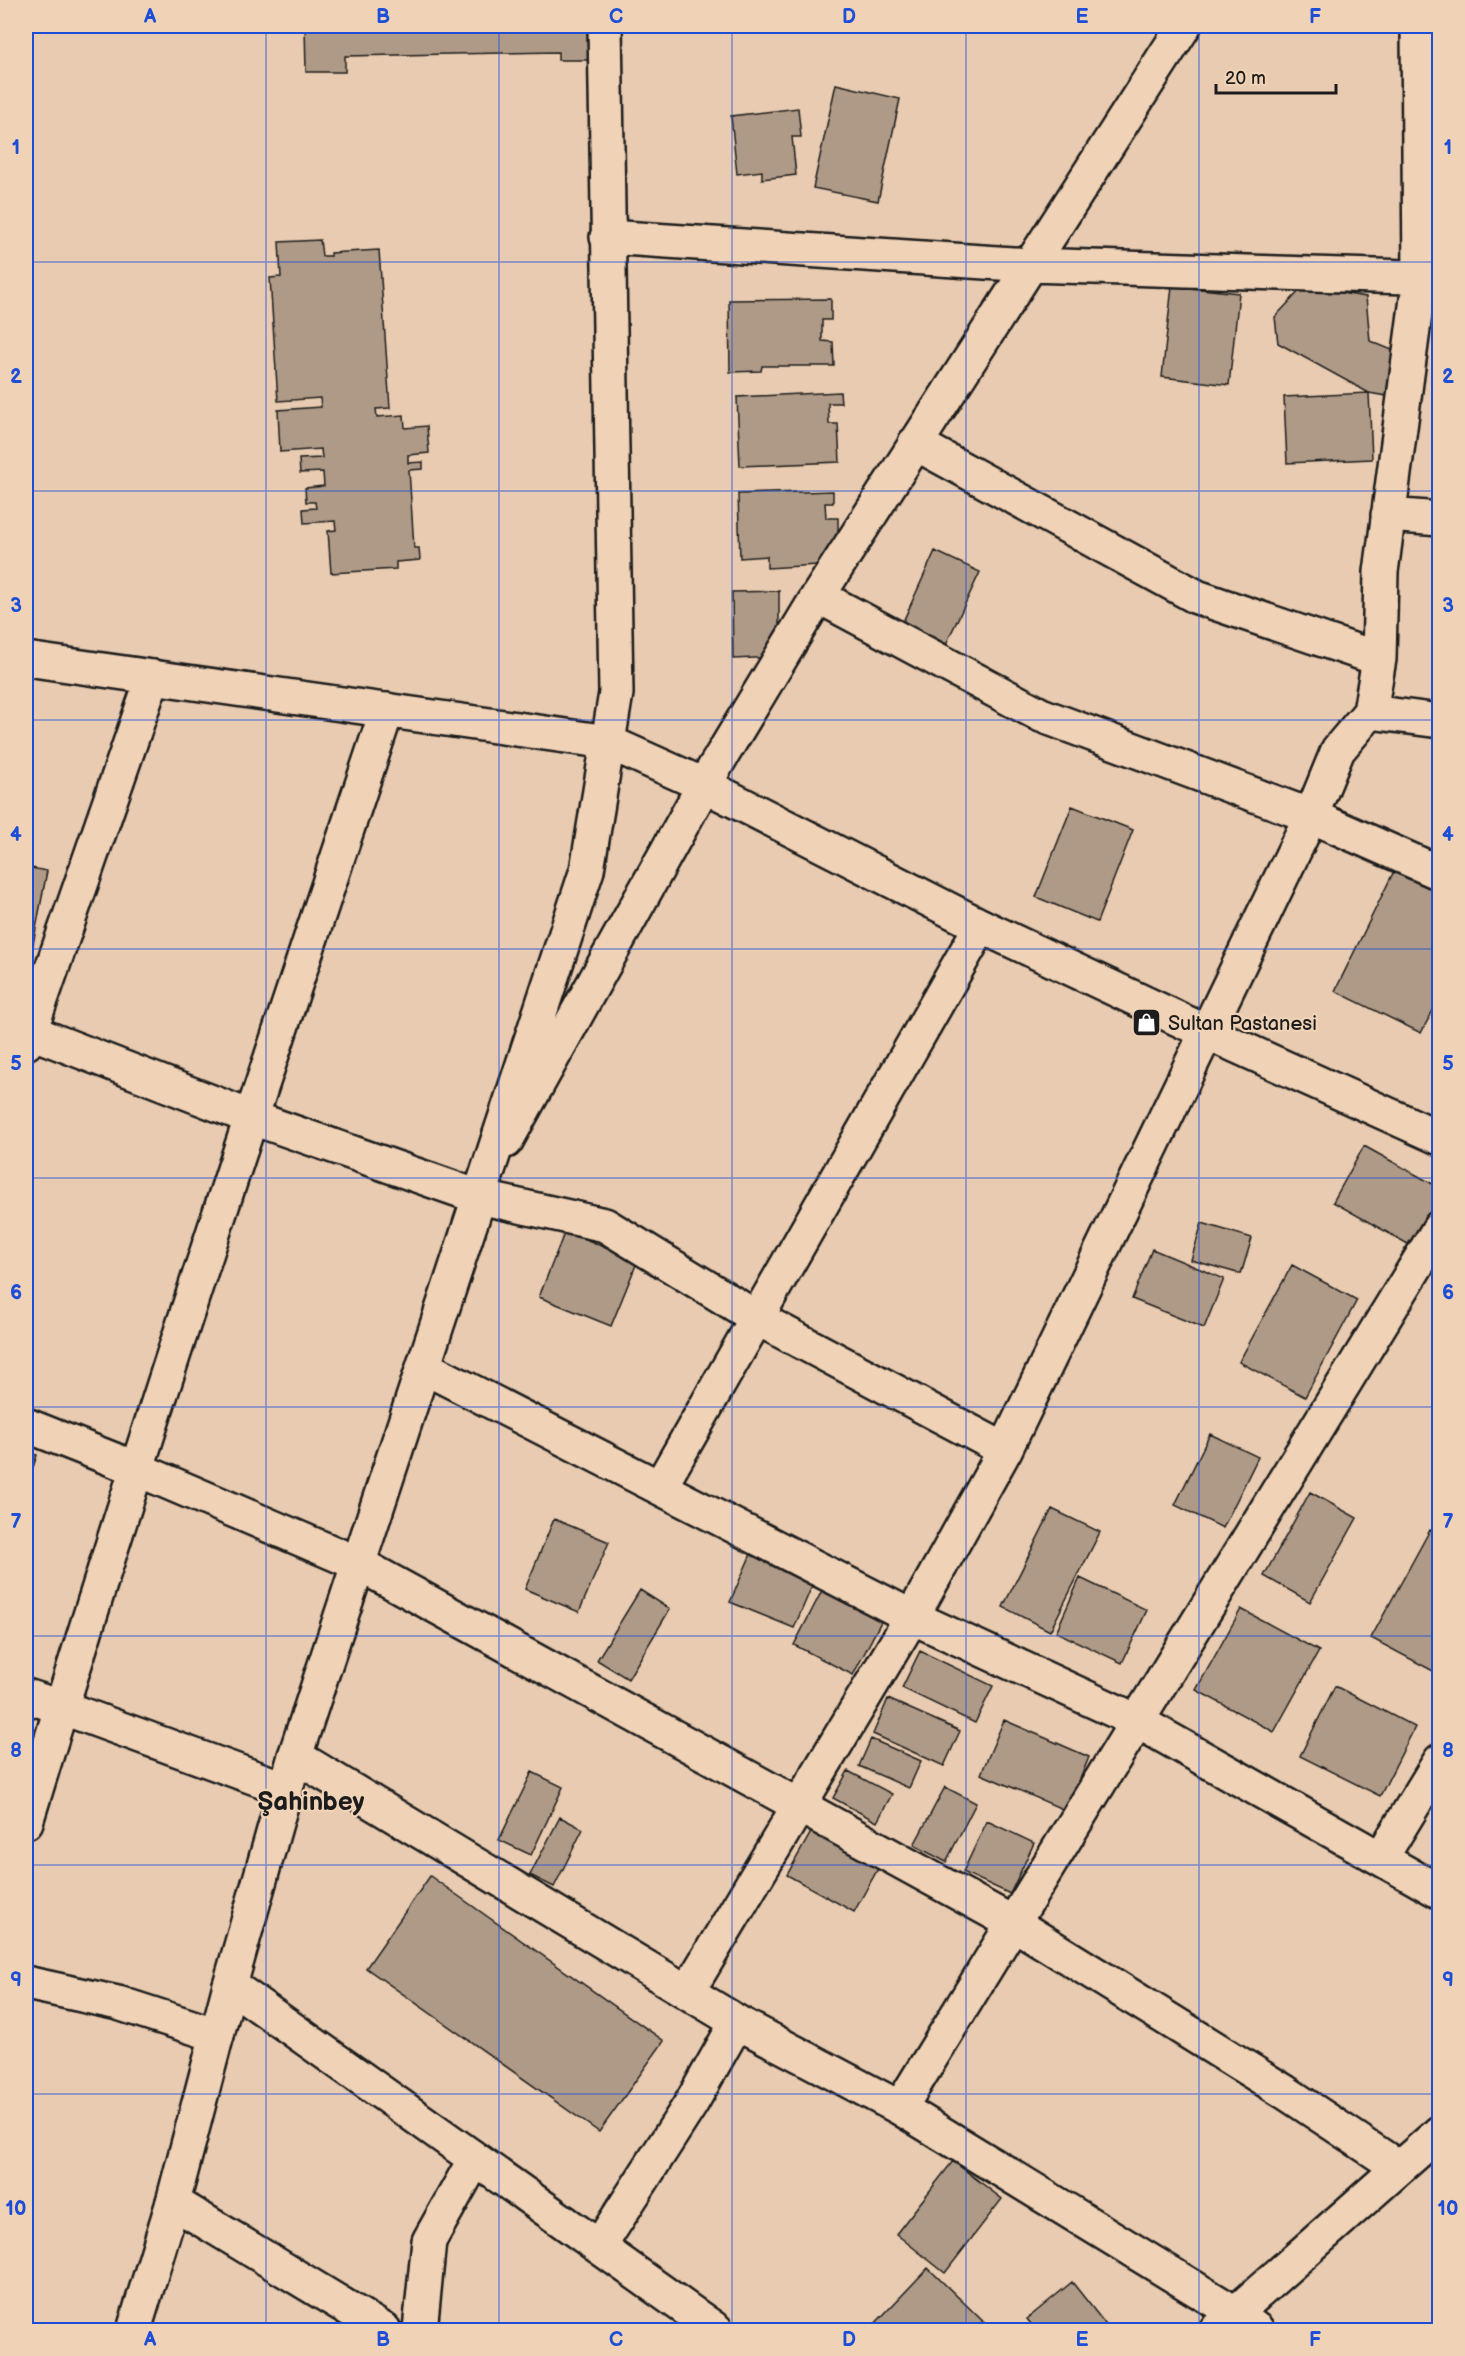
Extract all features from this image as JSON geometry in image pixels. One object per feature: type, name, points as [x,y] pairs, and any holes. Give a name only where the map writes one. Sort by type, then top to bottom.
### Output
[{"type":"street","points":[[134,2331],[173,2202],[230,1985],[296,1756],[587,870],[616,693],[605,26]]},
{"type":"street","points":[[483,1186],[704,785],[818,596],[1184,26]]},
{"type":"street","points":[[688,1991],[912,1617],[1005,1450],[1311,816],[1338,750],[1370,712],[1379,659],[1381,572],[1388,515],[1430,277],[1418,26]]},
{"type":"street","points":[[607,237],[1030,265],[1430,277]]},
{"type":"street","points":[[915,443],[1197,597],[1379,659]]},
{"type":"street","points":[[1388,515],[1440,519]]},
{"type":"street","points":[[818,596],[1041,715],[1311,816],[1440,873]]},
{"type":"street","points":[[26,659],[608,742],[704,785],[981,926],[1206,1032],[1440,1138]]},
{"type":"street","points":[[153,677],[27,1035],[250,1117],[483,1186],[605,1225],[757,1318],[1005,1450]]},
{"type":"street","points":[[26,1822],[250,1117],[387,710]]},
{"type":"street","points":[[1370,712],[1440,721]]},
{"type":"street","points":[[660,1487],[981,926]]},
{"type":"street","points":[[900,2108],[1440,1227]]},
{"type":"street","points":[[424,1367],[912,1617],[1137,1721],[1440,1892]]},
{"type":"street","points":[[26,1425],[137,1469],[359,1564],[1013,1923],[1285,2092],[1398,2167]]},
{"type":"street","points":[[26,1696],[286,1789]]},
{"type":"street","points":[[296,1756],[737,2022],[900,2108],[1236,2325],[1398,2167],[1440,2132]]},
{"type":"street","points":[[1381,1858],[1440,1761]]},
{"type":"street","points":[[26,1983],[118,2003],[217,2035]]},
{"type":"street","points":[[230,1985],[716,2331]]},
{"type":"street","points":[[599,2247],[692,2102],[737,2022]]},
{"type":"street","points":[[420,2331],[429,2241],[475,2159]]},
{"type":"street","points":[[173,2202],[384,2331]]},
{"type":"building","points":[[305,26],[589,26],[590,60],[558,60],[558,52],[345,56],[345,72],[306,72]]},
{"type":"building","points":[[836,84],[900,99],[878,201],[813,188]]},
{"type":"building","points":[[798,108],[801,137],[792,137],[796,175],[762,179],[762,171],[737,174],[731,116]]},
{"type":"building","points":[[320,240],[322,256],[331,256],[330,253],[379,250],[390,408],[376,409],[377,417],[404,415],[405,428],[427,426],[429,453],[408,455],[408,463],[423,462],[423,469],[409,470],[414,548],[419,548],[420,560],[396,562],[396,569],[331,573],[328,531],[336,530],[335,521],[304,523],[303,509],[316,508],[315,502],[306,502],[305,488],[324,486],[323,472],[300,473],[299,459],[322,458],[321,449],[280,452],[278,410],[321,407],[320,398],[278,401],[270,278],[281,277],[279,242]]},
{"type":"building","points":[[1172,286],[1239,293],[1229,385],[1162,377]]},
{"type":"building","points":[[1303,287],[1366,297],[1370,341],[1392,350],[1398,398],[1369,393],[1278,343],[1275,317]]},
{"type":"building","points":[[831,299],[831,320],[822,320],[822,341],[833,342],[834,366],[762,366],[761,371],[730,372],[729,300]]},
{"type":"building","points":[[840,392],[841,403],[828,403],[829,424],[838,424],[840,462],[740,466],[737,397]]},
{"type":"building","points":[[1369,393],[1372,459],[1287,463],[1284,397]]},
{"type":"building","points":[[1438,424],[1440,424],[1440,503],[1438,503]]},
{"type":"building","points":[[833,491],[833,503],[825,503],[826,518],[838,518],[838,549],[835,564],[767,568],[767,556],[740,558],[738,494]]},
{"type":"building","points":[[935,551],[980,572],[946,644],[902,624]]},
{"type":"building","points":[[779,591],[779,657],[733,659],[732,592]]},
{"type":"building","points":[[1072,806],[1133,830],[1097,922],[1036,897]]},
{"type":"building","points":[[1397,865],[1440,887],[1440,997],[1421,1033],[1335,991]]},
{"type":"building","points":[[26,867],[47,871],[26,981]]},
{"type":"building","points":[[1364,1146],[1440,1188],[1440,1205],[1415,1248],[1333,1202]]},
{"type":"building","points":[[1202,1223],[1252,1238],[1241,1274],[1191,1260]]},
{"type":"building","points":[[565,1231],[638,1260],[611,1326],[539,1297]]},
{"type":"building","points":[[1152,1249],[1224,1279],[1204,1328],[1132,1299]]},
{"type":"building","points":[[1292,1265],[1357,1300],[1305,1397],[1239,1362]]},
{"type":"building","points":[[1210,1434],[1258,1457],[1223,1528],[1175,1505]]},
{"type":"building","points":[[26,1452],[37,1455],[28,1483],[26,1482]]},
{"type":"building","points":[[1310,1492],[1357,1518],[1310,1602],[1264,1576]]},
{"type":"building","points":[[1052,1509],[1100,1532],[1050,1631],[1003,1607]]},
{"type":"building","points":[[554,1519],[609,1542],[579,1612],[525,1589]]},
{"type":"building","points":[[1430,1530],[1440,1536],[1440,1665],[1435,1672],[1371,1638]]},
{"type":"building","points":[[755,1545],[818,1572],[794,1628],[730,1602]]},
{"type":"building","points":[[1080,1578],[1147,1610],[1122,1663],[1056,1632]]},
{"type":"building","points":[[827,1581],[886,1612],[853,1675],[794,1645]]},
{"type":"building","points":[[640,1590],[670,1609],[628,1679],[597,1660]]},
{"type":"building","points":[[1241,1609],[1319,1651],[1274,1732],[1196,1690]]},
{"type":"building","points":[[920,1651],[993,1686],[975,1723],[902,1688]]},
{"type":"building","points":[[1335,1686],[1415,1727],[1380,1796],[1300,1756]]},
{"type":"building","points":[[888,1699],[960,1731],[944,1766],[873,1734]]},
{"type":"building","points":[[1004,1720],[1089,1757],[1067,1811],[981,1774]]},
{"type":"building","points":[[871,1739],[921,1761],[909,1788],[859,1766]]},
{"type":"building","points":[[848,1771],[892,1794],[877,1822],[833,1798]]},
{"type":"building","points":[[532,1772],[563,1787],[531,1855],[499,1840]]},
{"type":"building","points":[[945,1787],[976,1803],[946,1862],[914,1845]]},
{"type":"building","points":[[560,1817],[583,1829],[554,1887],[530,1875]]},
{"type":"building","points":[[987,1821],[1034,1843],[1010,1894],[963,1872]]},
{"type":"building","points":[[814,1827],[881,1863],[854,1912],[787,1875]]},
{"type":"building","points":[[430,1876],[664,2041],[599,2132],[366,1968]]},
{"type":"building","points":[[953,2161],[1002,2199],[945,2273],[896,2234]]},
{"type":"building","points":[[928,2268],[992,2330],[869,2330]]},
{"type":"building","points":[[1072,2282],[1110,2330],[1036,2330],[1027,2319]]},
{"type":"place","name":"Sultan Pastanesi","points":[[1147,1023]]},
{"type":"district","name":"Şahinbey","points":[[311,1801]]}]
